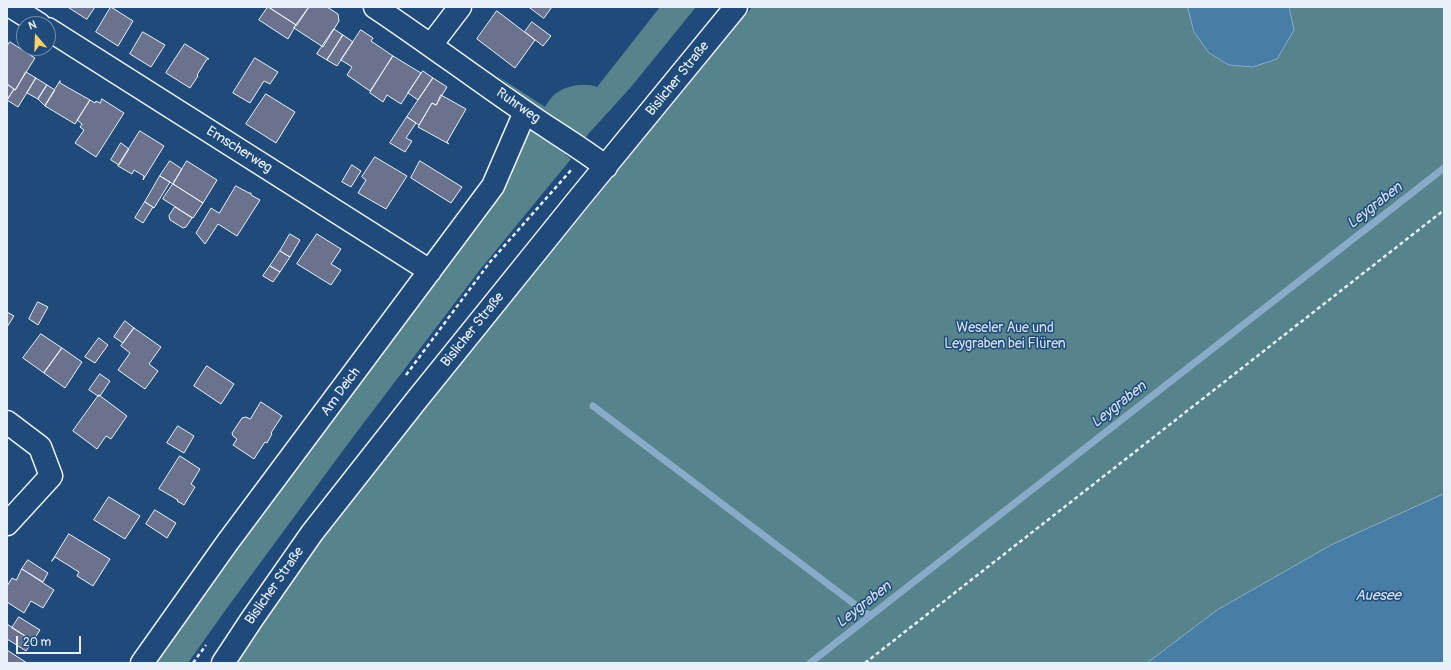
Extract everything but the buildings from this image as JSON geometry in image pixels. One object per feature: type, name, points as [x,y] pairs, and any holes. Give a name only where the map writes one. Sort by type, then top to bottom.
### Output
[{"type":"street","points":[[12,7],[26,16]]},
{"type":"street","name":"Ruhrweg","points":[[375,7],[526,112],[587,152],[606,167]]},
{"type":"street","points":[[431,45],[460,7]]},
{"type":"street","name":"Bislicher Straße","points":[[223,663],[312,533],[577,201],[736,7]]},
{"type":"street","name":"Emscherweg","points":[[56,34],[430,271]]},
{"type":"street","name":"Am Deich","points":[[142,663],[228,543],[493,186],[526,112]]},
{"type":"street","points":[[7,422],[40,447],[51,476],[7,524]]},
{"type":"path","points":[[865,663],[1444,210]]},
{"type":"green space","points":[[660,7],[696,7],[631,87],[582,141],[496,75],[545,107],[551,98],[561,90],[580,85],[597,87]]},
{"type":"green space","name":"Weseler Aue und Leygraben bei Flüren","points":[[752,7],[1444,7],[1444,663],[236,663],[273,607],[345,508],[515,296]]},
{"type":"green space","points":[[531,126],[571,159],[479,271],[350,441],[188,663],[150,663],[523,133]]},
{"type":"water","points":[[1188,7],[1289,7],[1294,30],[1277,59],[1253,67],[1229,65],[1209,53],[1194,32]]},
{"type":"water","name":"Auesee","points":[[1444,494],[1444,663],[1147,663],[1217,610],[1331,545]]},
{"type":"waterway","name":"Leygraben","points":[[810,663],[1444,168]]},
{"type":"waterway","points":[[593,406],[870,616]]}]
